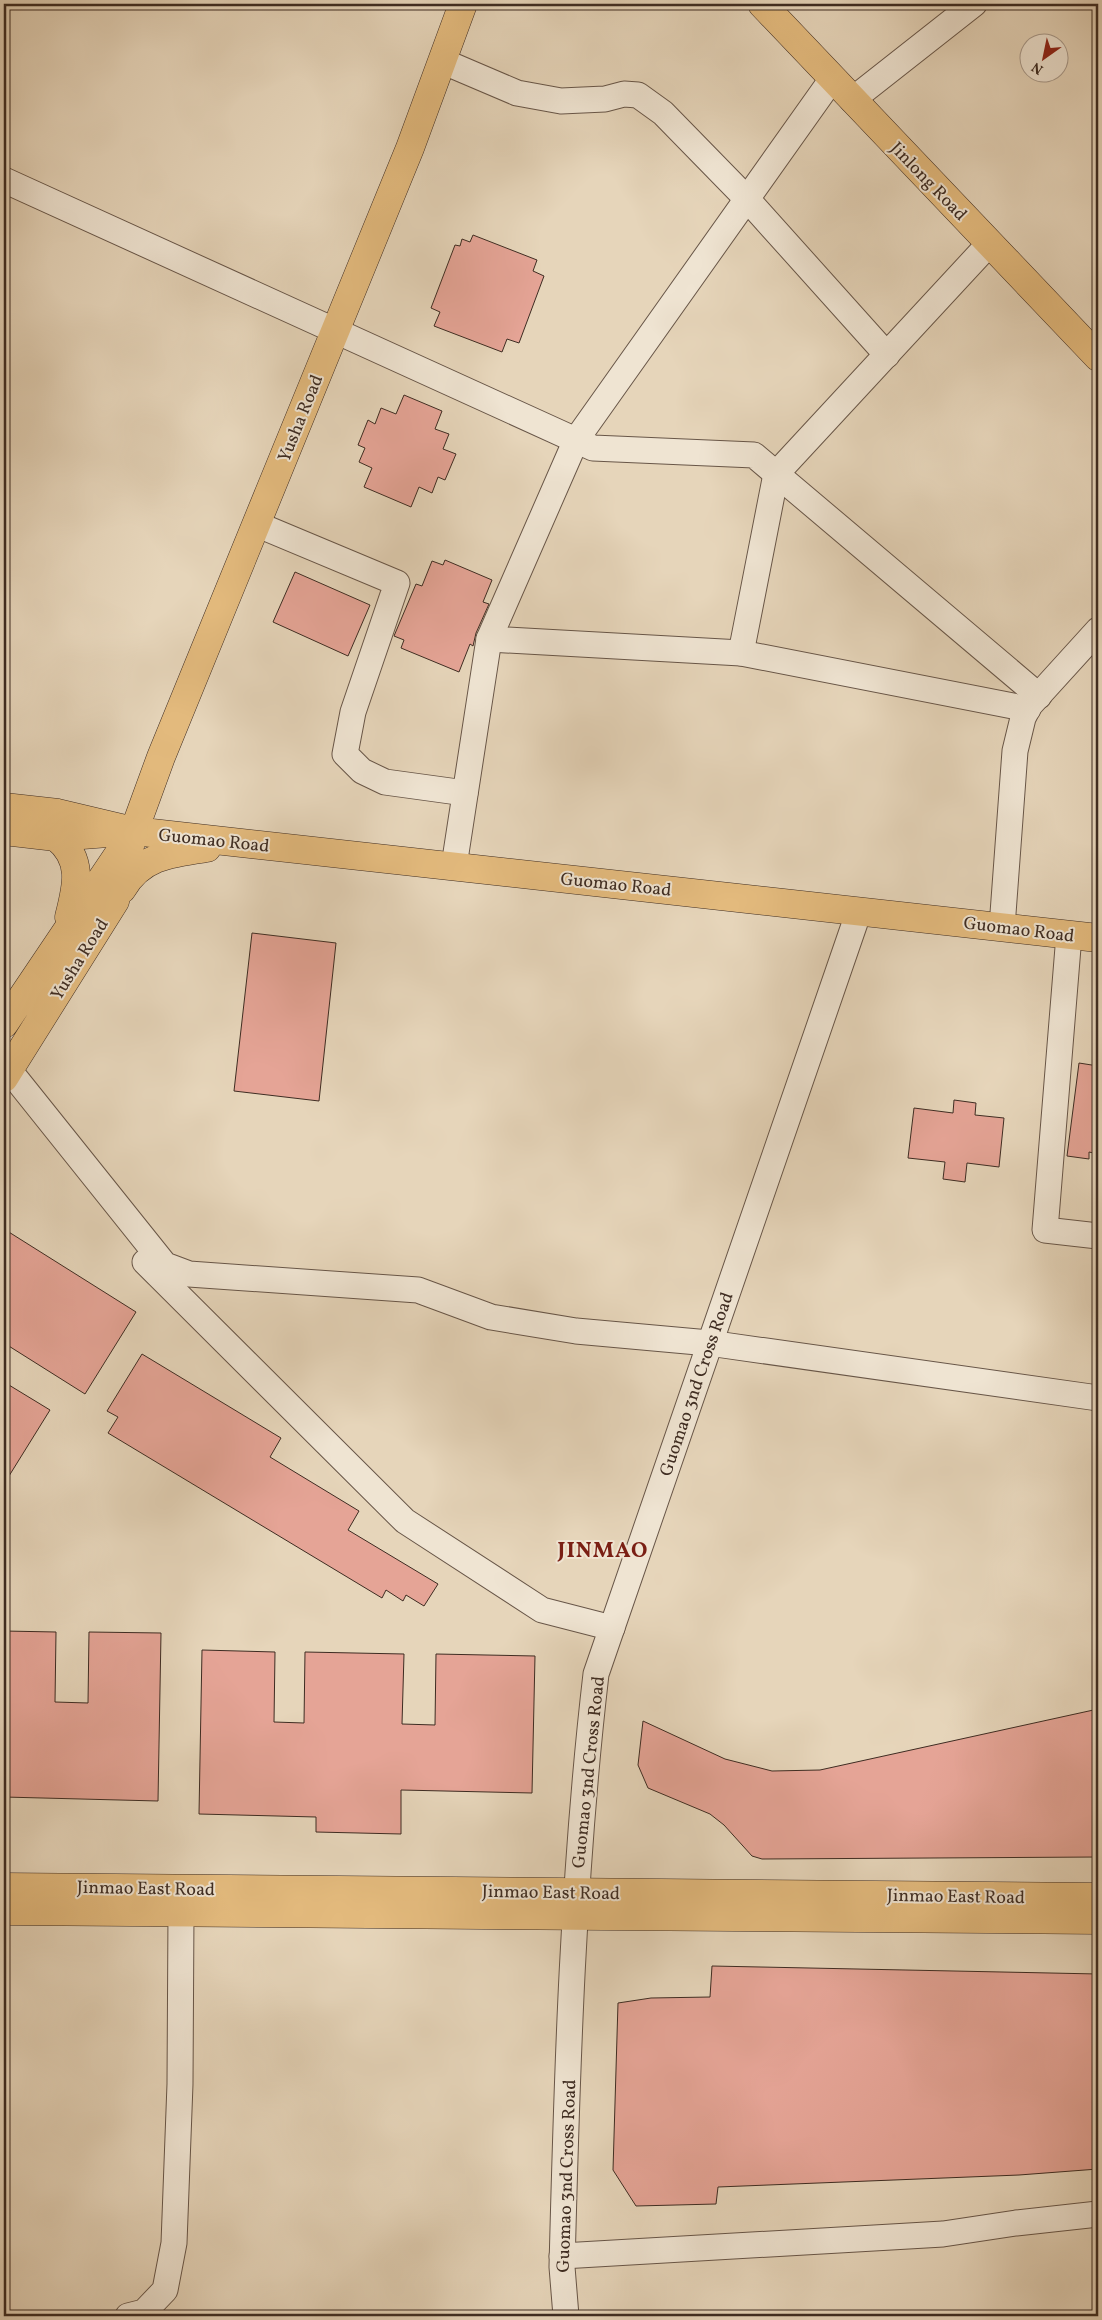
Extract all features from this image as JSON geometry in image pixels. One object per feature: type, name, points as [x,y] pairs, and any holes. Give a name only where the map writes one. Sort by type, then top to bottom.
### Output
[{"type":"main road","name":"Yusha Road","points":[[5,1076],[115,902],[134,831],[151,784],[410,148],[463,4]]},
{"type":"main road","name":"Jinlong Road","points":[[762,4],[1098,358]]},
{"type":"main road","points":[[65,932],[77,875],[71,852],[57,825],[95,815],[125,813],[138,805],[151,784]]},
{"type":"main road","name":"Guomao Road","points":[[4,807],[57,825]]},
{"type":"main road","name":"Guomao Road","points":[[4,831],[57,825],[134,831],[1098,938]]},
{"type":"main road","name":"Yusha Road","points":[[4,1024],[134,831]]},
{"type":"main road","points":[[115,902],[130,874],[144,864],[161,856],[240,843]]},
{"type":"main road","name":"Jinmao East Road","points":[[4,1887],[1098,1920]]},
{"type":"main road","name":"Jinmao East Road","points":[[4,1911],[181,1912],[576,1904],[1098,1897]]},
{"type":"street","points":[[852,100],[974,4]]},
{"type":"street","points":[[442,62],[517,93],[562,101],[606,99],[624,94],[638,95],[663,113],[747,199],[887,355]]},
{"type":"street","points":[[454,866],[489,640],[576,440],[832,79]]},
{"type":"street","points":[[4,180],[593,448],[754,455],[1033,702]]},
{"type":"street","points":[[741,653],[776,474],[989,244]]},
{"type":"street","points":[[256,524],[397,583],[353,712],[345,754],[362,771],[385,782],[465,793]]},
{"type":"street","points":[[1002,927],[1015,751],[1023,718],[1033,702],[1098,630]]},
{"type":"street","points":[[489,640],[741,653],[1033,702]]},
{"type":"street","name":"Guomao 3nd Cross Road","points":[[566,2316],[562,2256],[576,1904],[587,1750],[596,1674],[859,911]]},
{"type":"street","points":[[1069,935],[1045,1230],[1098,1236]]},
{"type":"street","points":[[5,1076],[165,1265],[189,1274],[418,1290],[491,1317],[576,1331],[709,1343],[1098,1398]]},
{"type":"street","points":[[5,1076],[40,1135],[147,1264],[405,1521],[542,1610],[612,1628]]},
{"type":"street","points":[[128,2316],[144,2312],[165,2290],[174,2243],[180,2084],[181,1912]]},
{"type":"street","points":[[562,2256],[943,2234],[1016,2222],[1098,2214]]},
{"type":"building","points":[[473,235],[537,260],[533,271],[544,276],[519,343],[507,339],[502,352],[434,326],[440,312],[431,308],[455,245],[460,246],[462,239],[470,242]]},
{"type":"building","points":[[404,395],[442,411],[435,429],[449,434],[443,449],[456,454],[445,480],[438,477],[432,493],[419,487],[411,507],[364,487],[372,468],[359,462],[365,448],[358,445],[368,420],[375,424],[381,408],[396,414]]},
{"type":"building","points":[[445,560],[492,580],[483,602],[489,604],[476,633],[473,646],[470,644],[459,672],[401,648],[404,640],[394,636],[416,584],[422,586],[432,561],[443,565]]},
{"type":"building","points":[[295,572],[370,605],[348,656],[273,622]]},
{"type":"building","points":[[252,933],[336,943],[319,1101],[234,1091]]},
{"type":"building","points":[[1079,1063],[1098,1066],[1098,1154],[1089,1152],[1089,1159],[1067,1156]]},
{"type":"building","points":[[954,1100],[976,1103],[975,1115],[1004,1118],[999,1167],[967,1163],[965,1182],[943,1179],[945,1162],[908,1158],[914,1108],[953,1113]]},
{"type":"building","points":[[4,1229],[136,1312],[85,1394],[4,1343]]},
{"type":"building","points":[[142,1354],[281,1438],[270,1457],[359,1511],[348,1530],[438,1584],[424,1606],[406,1595],[403,1601],[386,1590],[382,1598],[108,1433],[118,1417],[107,1411]]},
{"type":"building","points":[[4,1382],[50,1410],[4,1484]]},
{"type":"building","points":[[4,1631],[56,1632],[55,1702],[88,1703],[89,1632],[161,1633],[158,1801],[4,1797]]},
{"type":"building","points":[[202,1650],[275,1652],[274,1722],[304,1723],[305,1652],[404,1654],[402,1724],[435,1725],[436,1654],[535,1656],[532,1793],[401,1790],[401,1834],[316,1832],[316,1817],[199,1814]]},
{"type":"building","points":[[1098,1709],[1098,1857],[762,1859],[752,1856],[724,1825],[710,1814],[648,1788],[638,1765],[643,1721],[725,1759],[772,1771],[820,1770]]},
{"type":"building","points":[[712,1966],[1098,1974],[1098,2169],[1019,2175],[718,2187],[716,2204],[636,2206],[613,2170],[618,2003],[651,1998],[710,1997]]},
{"type":"district","name":"JINMAO","points":[[603,1549]]}]
